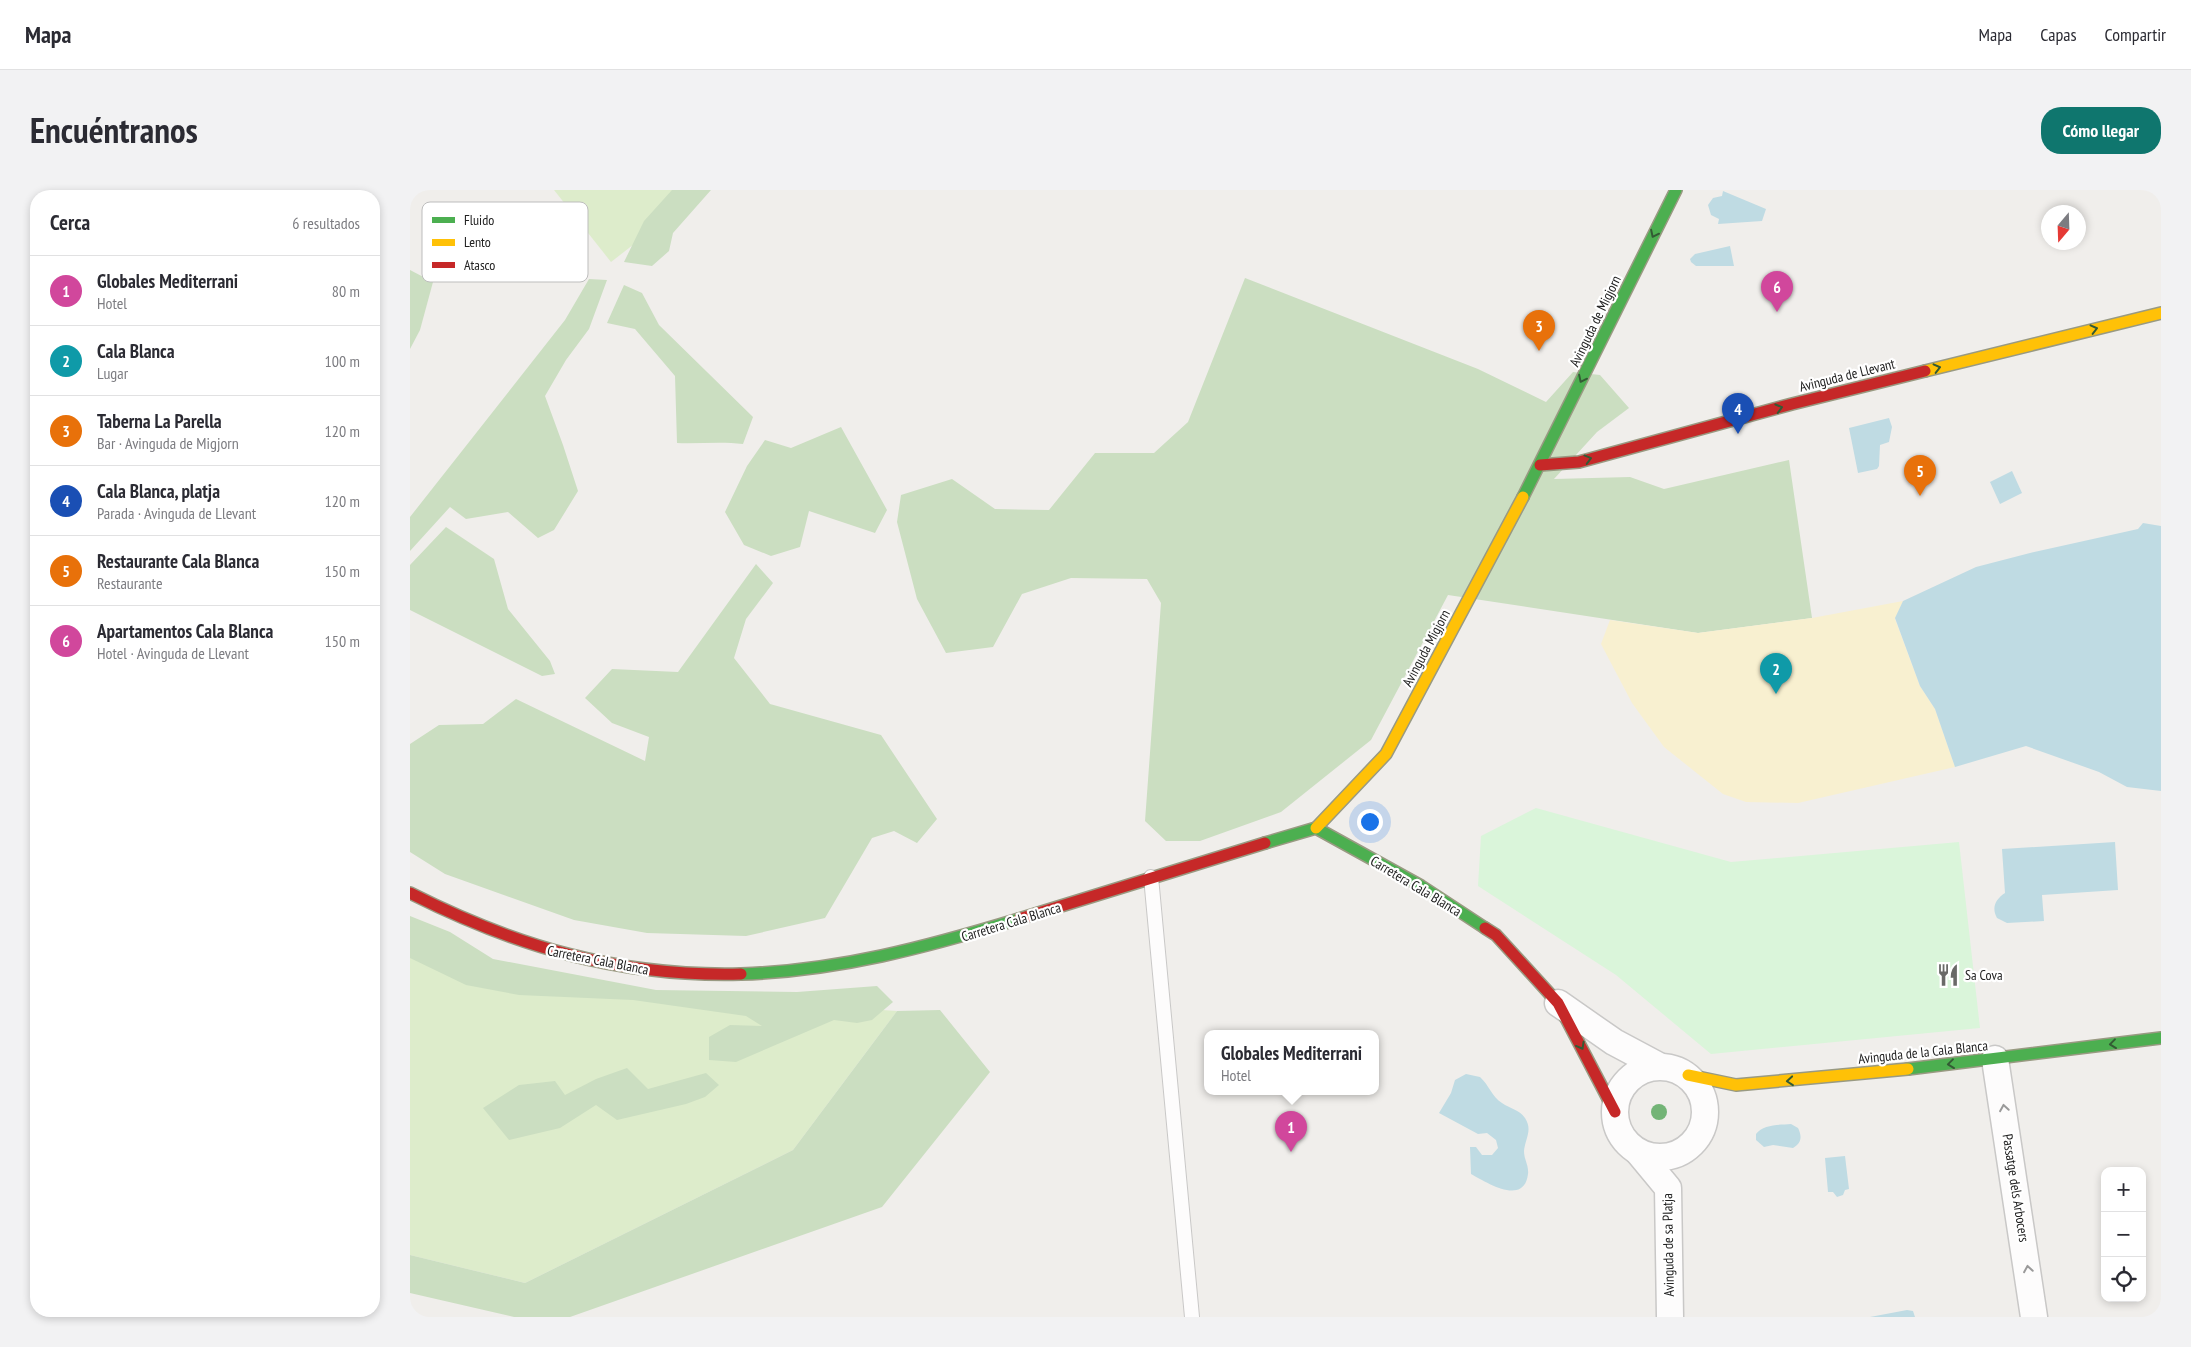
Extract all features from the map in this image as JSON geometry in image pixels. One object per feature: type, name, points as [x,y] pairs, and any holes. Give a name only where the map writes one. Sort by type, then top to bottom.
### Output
[{"type":"street","name":"Avinguda de Migjorn","points":[[1540,465],[1676,190]]},
{"type":"street","name":"Avinguda de Llevant","points":[[1540,465],[1579,462],[1792,404],[2161,313]]},
{"type":"street","name":"Avinguda Migjorn","points":[[1316,828],[1386,754],[1540,465]]},
{"type":"street","name":"Carretera Cala Blanca","points":[[410,893],[440,910],[503,937],[564,955],[624,968],[685,974],[762,974],[831,967],[952,941],[1151,877],[1316,828],[1421,886],[1496,935],[1558,1003],[1614,1042],[1659,1066]]},
{"type":"street","name":"Carretera Cala Blanca","points":[[1558,1003],[1615,1112]]},
{"type":"street","name":"Avinguda de la Cala Blanca","points":[[1688,1075],[1736,1085],[1753,1084],[1856,1075],[2161,1038]]},
{"type":"street","name":"Passatge dels Arbocers","points":[[1995,1059],[2034,1317]]},
{"type":"street","points":[[1659,1066],[1674,1068],[1688,1075],[1698,1086],[1704,1100],[1706,1115],[1702,1130],[1695,1142],[1683,1152],[1669,1157],[1654,1157],[1639,1153],[1627,1144],[1619,1131],[1615,1112],[1616,1101],[1621,1088],[1631,1076],[1644,1069],[1659,1066]]},
{"type":"street","name":"Avinguda de sa Platja","points":[[1639,1153],[1668,1188],[1670,1317]]},
{"type":"lane","points":[[1151,877],[1192,1317]]},
{"type":"green space","points":[[554,190],[694,190],[674,213],[611,262],[588,233],[588,202],[564,202]]},
{"type":"green space","points":[[672,190],[711,190],[673,233],[669,251],[652,266],[624,262],[644,221]]},
{"type":"green space","points":[[410,270],[422,276],[422,282],[433,282],[420,330],[410,349]]},
{"type":"green space","points":[[1245,278],[1478,369],[1546,402],[1573,372],[1600,375],[1629,408],[1597,432],[1554,479],[1630,477],[1664,489],[1789,460],[1812,618],[1698,633],[1448,595],[1371,740],[1281,812],[1200,841],[1166,841],[1145,821],[1161,603],[1147,579],[1071,578],[1022,594],[993,647],[946,653],[917,599],[897,522],[901,495],[952,479],[995,509],[1049,510],[1095,453],[1154,453],[1188,422]]},
{"type":"green space","points":[[589,279],[607,280],[589,329],[566,360],[545,396],[578,491],[554,530],[538,538],[508,512],[466,519],[450,507],[410,551],[410,517],[565,320]]},
{"type":"green space","points":[[624,285],[642,293],[659,325],[753,417],[743,444],[677,443],[675,376],[635,329],[607,323]]},
{"type":"green space","points":[[841,427],[887,510],[875,533],[809,511],[800,547],[771,556],[744,545],[725,512],[747,466],[765,440],[791,448]]},
{"type":"green space","points":[[446,527],[494,559],[508,609],[550,661],[555,674],[542,676],[410,610],[410,565]]},
{"type":"green space","points":[[756,564],[773,583],[746,619],[734,658],[770,704],[881,735],[937,819],[917,843],[894,831],[872,838],[825,918],[746,936],[647,933],[574,920],[445,874],[410,852],[410,744],[439,725],[483,724],[516,699],[645,761],[649,737],[612,723],[585,698],[612,669],[678,672]]},
{"type":"green space","points":[[1536,808],[1731,862],[1959,842],[1980,1028],[1711,1054],[1616,975],[1478,886],[1481,836]]},
{"type":"green space","points":[[410,916],[450,932],[493,959],[656,990],[797,992],[877,986],[893,1002],[872,1020],[857,1023],[834,1020],[736,1062],[709,1060],[709,1037],[730,1025],[762,1026],[746,1016],[633,1000],[519,995],[466,985],[410,958]]},
{"type":"green space","points":[[410,950],[481,983],[897,1011],[793,1150],[525,1283],[410,1255]]},
{"type":"green space","points":[[940,1010],[990,1072],[882,1207],[570,1317],[514,1317],[410,1293],[410,1255],[525,1283],[793,1150],[897,1011]]},
{"type":"green space","points":[[627,1068],[648,1089],[706,1073],[719,1085],[705,1097],[686,1104],[617,1120],[596,1105],[560,1128],[509,1140],[483,1108],[519,1085],[555,1081],[565,1095],[596,1079]]},
{"type":"sand","points":[[1903,601],[1895,619],[1920,686],[1935,709],[1955,767],[1798,803],[1746,802],[1723,794],[1664,747],[1632,703],[1601,644],[1610,620],[1698,633],[1812,618]]},
{"type":"water","points":[[1723,191],[1766,209],[1762,221],[1718,224],[1719,219],[1711,215],[1708,205],[1713,198],[1722,196]]},
{"type":"water","points":[[1730,246],[1734,266],[1696,266],[1691,262],[1690,259],[1695,254]]},
{"type":"water","points":[[1889,418],[1892,427],[1889,442],[1880,445],[1879,466],[1877,469],[1858,473],[1849,428]]},
{"type":"water","points":[[2012,471],[2022,493],[2000,504],[1990,482]]},
{"type":"water","points":[[2143,523],[2161,526],[2161,791],[2127,787],[2099,772],[2026,746],[1955,767],[1935,709],[1920,686],[1895,618],[1903,601],[1976,567],[2138,529]]},
{"type":"water","points":[[2115,842],[2118,890],[2042,895],[2044,921],[2007,923],[1997,918],[1994,910],[1995,904],[2005,893],[2002,849]]},
{"type":"water","points":[[1466,1074],[1480,1077],[1499,1100],[1520,1113],[1527,1122],[1528,1131],[1524,1151],[1528,1174],[1525,1184],[1520,1189],[1512,1191],[1504,1189],[1471,1174],[1470,1147],[1476,1147],[1482,1155],[1492,1155],[1498,1148],[1496,1140],[1487,1133],[1478,1134],[1439,1113],[1451,1093],[1455,1080]]},
{"type":"water","points":[[1791,1124],[1798,1128],[1801,1137],[1800,1142],[1793,1148],[1773,1145],[1764,1147],[1756,1140],[1756,1134],[1763,1128]]},
{"type":"water","points":[[1845,1156],[1849,1189],[1845,1190],[1843,1195],[1837,1197],[1833,1192],[1828,1192],[1825,1158]]},
{"type":"water","points":[[1907,1310],[1913,1311],[1915,1317],[1870,1317]]},
{"type":"traffic: fast","points":[[1523,497],[1676,190]]},
{"type":"traffic: fast","points":[[1265,843],[1316,828],[1421,886],[1485,928]]},
{"type":"traffic: fast","points":[[741,974],[777,972],[847,963],[916,948],[1019,919]]},
{"type":"traffic: fast","points":[[1908,1069],[2161,1038]]},
{"type":"traffic: slow","points":[[1925,371],[2161,313]]},
{"type":"traffic: slow","points":[[1316,828],[1386,754],[1523,497]]},
{"type":"traffic: slow","points":[[1688,1075],[1736,1085],[1908,1069]]},
{"type":"traffic: jam","points":[[1540,465],[1579,462],[1792,404],[1925,371]]},
{"type":"traffic: jam","points":[[1019,919],[1265,843]]},
{"type":"traffic: jam","points":[[410,893],[490,929],[570,955],[611,964],[653,970],[696,974],[741,974]]},
{"type":"traffic: jam","points":[[1485,928],[1496,935],[1558,1003],[1615,1112]]},
{"type":"place","name":"Apartamentos Cala Blanca","points":[[1777,312]]},
{"type":"place","name":"Taberna La Parella","points":[[1539,351]]},
{"type":"place","name":"Cala Blanca, platja","points":[[1738,434]]},
{"type":"place","name":"Restaurante Cala Blanca","points":[[1920,496]]},
{"type":"place","name":"Cala Blanca","points":[[1776,694]]},
{"type":"place","name":"Sa Cova","points":[[1948,975]]},
{"type":"place","name":"Globales Mediterrani","points":[[1291,1152]]}]
